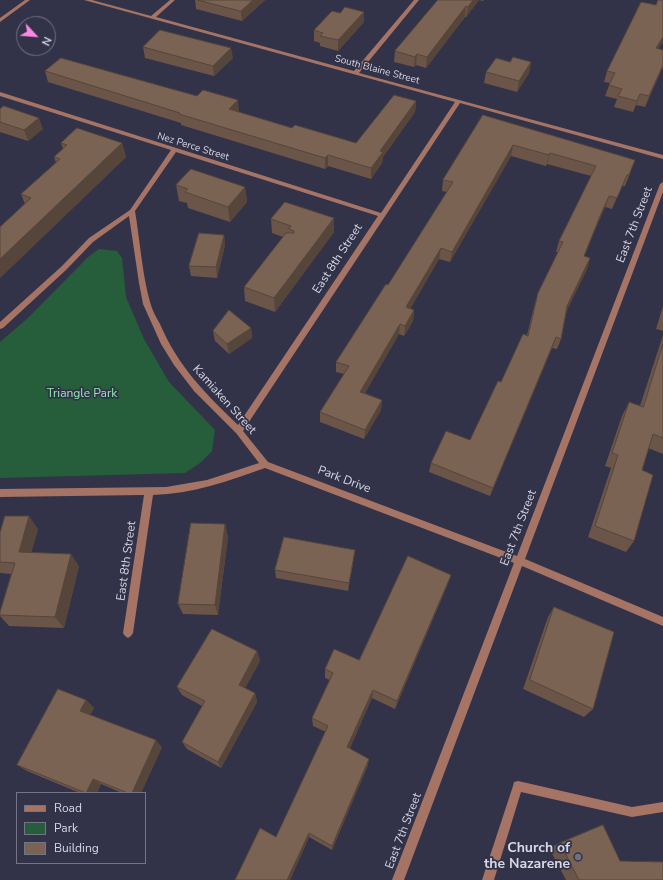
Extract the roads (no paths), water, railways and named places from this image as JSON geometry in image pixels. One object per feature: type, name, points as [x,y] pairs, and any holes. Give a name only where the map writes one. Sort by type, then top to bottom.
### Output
[{"type":"street","points":[[0,20],[28,0]]},
{"type":"street","name":"South Blaine Street","points":[[86,0],[663,158]]},
{"type":"street","points":[[152,18],[173,0]]},
{"type":"street","points":[[355,74],[417,0]]},
{"type":"street","name":"Nez Perce Street","points":[[1,96],[381,215]]},
{"type":"street","name":"East 8th Street","points":[[239,431],[381,215],[458,102]]},
{"type":"street","points":[[0,326],[64,268],[91,240],[132,211],[174,150]]},
{"type":"street","name":"East 7th Street","points":[[398,880],[663,184]]},
{"type":"street","name":"Kamiaken Street","points":[[132,211],[142,283],[147,304],[156,326],[177,363],[197,389],[239,431],[265,464]]},
{"type":"street","points":[[0,493],[166,492],[206,484],[265,464]]},
{"type":"street","name":"Park Drive","points":[[265,464],[520,561],[663,622]]},
{"type":"street","name":"East 8th Street","points":[[128,633],[148,492]]},
{"type":"street","points":[[488,880],[518,786],[632,812],[663,807]]},
{"type":"place","name":"Church of the Nazarene","points":[[578,857]]},
{"type":"park label","name":"Triangle Park","points":[[82,394]]}]
